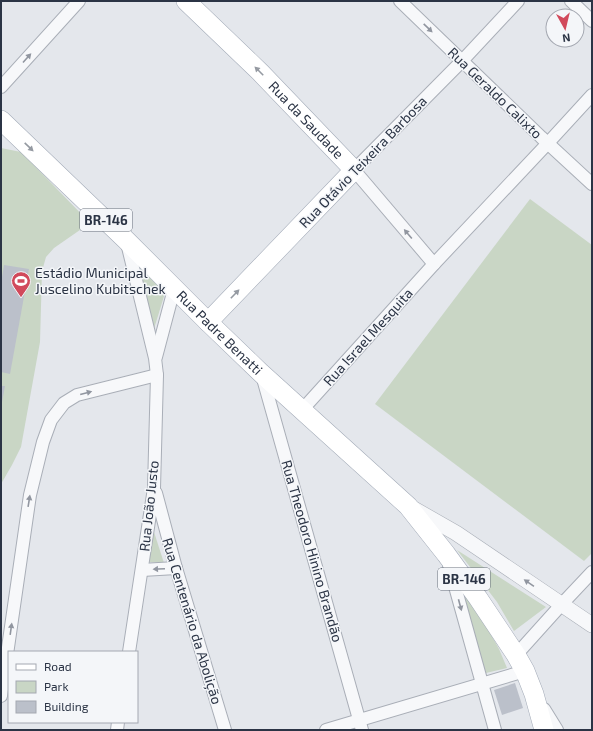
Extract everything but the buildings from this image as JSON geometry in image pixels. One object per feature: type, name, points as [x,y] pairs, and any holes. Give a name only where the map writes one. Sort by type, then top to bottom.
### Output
[{"type":"main road","name":"Rua da Saudade","points":[[186,1],[260,72],[354,170]]},
{"type":"main road","name":"Rua Padre Benatti","points":[[1,120],[126,240],[208,322],[302,410]]},
{"type":"main road","name":"Rua Otávio Teixeira Barbosa","points":[[208,322],[354,170]]},
{"type":"main road","name":"BR-146","points":[[302,410],[408,506],[446,554],[478,598],[521,663],[534,694],[544,730]]},
{"type":"street","points":[[1,87],[79,1]]},
{"type":"street","name":"Rua Geraldo Calixto","points":[[400,1],[592,184]]},
{"type":"street","name":"Rua Otávio Teixeira Barbosa","points":[[354,170],[462,61],[518,1]]},
{"type":"street","points":[[571,1],[592,21]]},
{"type":"street","name":"Rua Israel Mesquita","points":[[302,410],[434,264],[592,95]]},
{"type":"street","name":"Rua da Saudade","points":[[354,170],[434,264]]},
{"type":"street","name":"Rua João Justo","points":[[126,240],[155,358],[157,374],[154,488],[129,651]]},
{"type":"street","points":[[155,358],[174,288]]},
{"type":"street","name":"Rua Theodoro Hinino Brandão","points":[[261,373],[360,725]]},
{"type":"street","points":[[1,696],[30,495],[43,442],[51,420],[64,404],[77,395],[157,374]]},
{"type":"street","name":"Rua Centenário da Abolição","points":[[154,488],[176,568],[225,730]]},
{"type":"street","points":[[408,506],[456,533],[592,626]]},
{"type":"street","points":[[443,526],[446,554],[495,730]]},
{"type":"street","points":[[142,570],[176,568]]},
{"type":"street","points":[[326,730],[360,725],[482,684],[521,663],[561,605],[592,572]]},
{"type":"street","points":[[534,694],[557,730]]},
{"type":"green space","name":"Estádio Municipal Juscelino Kubitschek","points":[[1,148],[21,152],[90,223],[54,248],[46,257],[42,271],[40,342],[21,447],[1,484]]},
{"type":"green space","points":[[530,199],[592,245],[592,553],[584,561],[375,404]]},
{"type":"green space","points":[[139,267],[165,293],[153,332]]},
{"type":"green space","points":[[154,532],[164,563],[148,562]]},
{"type":"green space","points":[[457,550],[546,607],[514,631],[497,602]]},
{"type":"green space","points":[[459,587],[473,602],[499,649],[507,668],[486,673]]},
{"type":"place","name":"Estádio Municipal Juscelino Kubitschek","points":[[21,298]]}]
